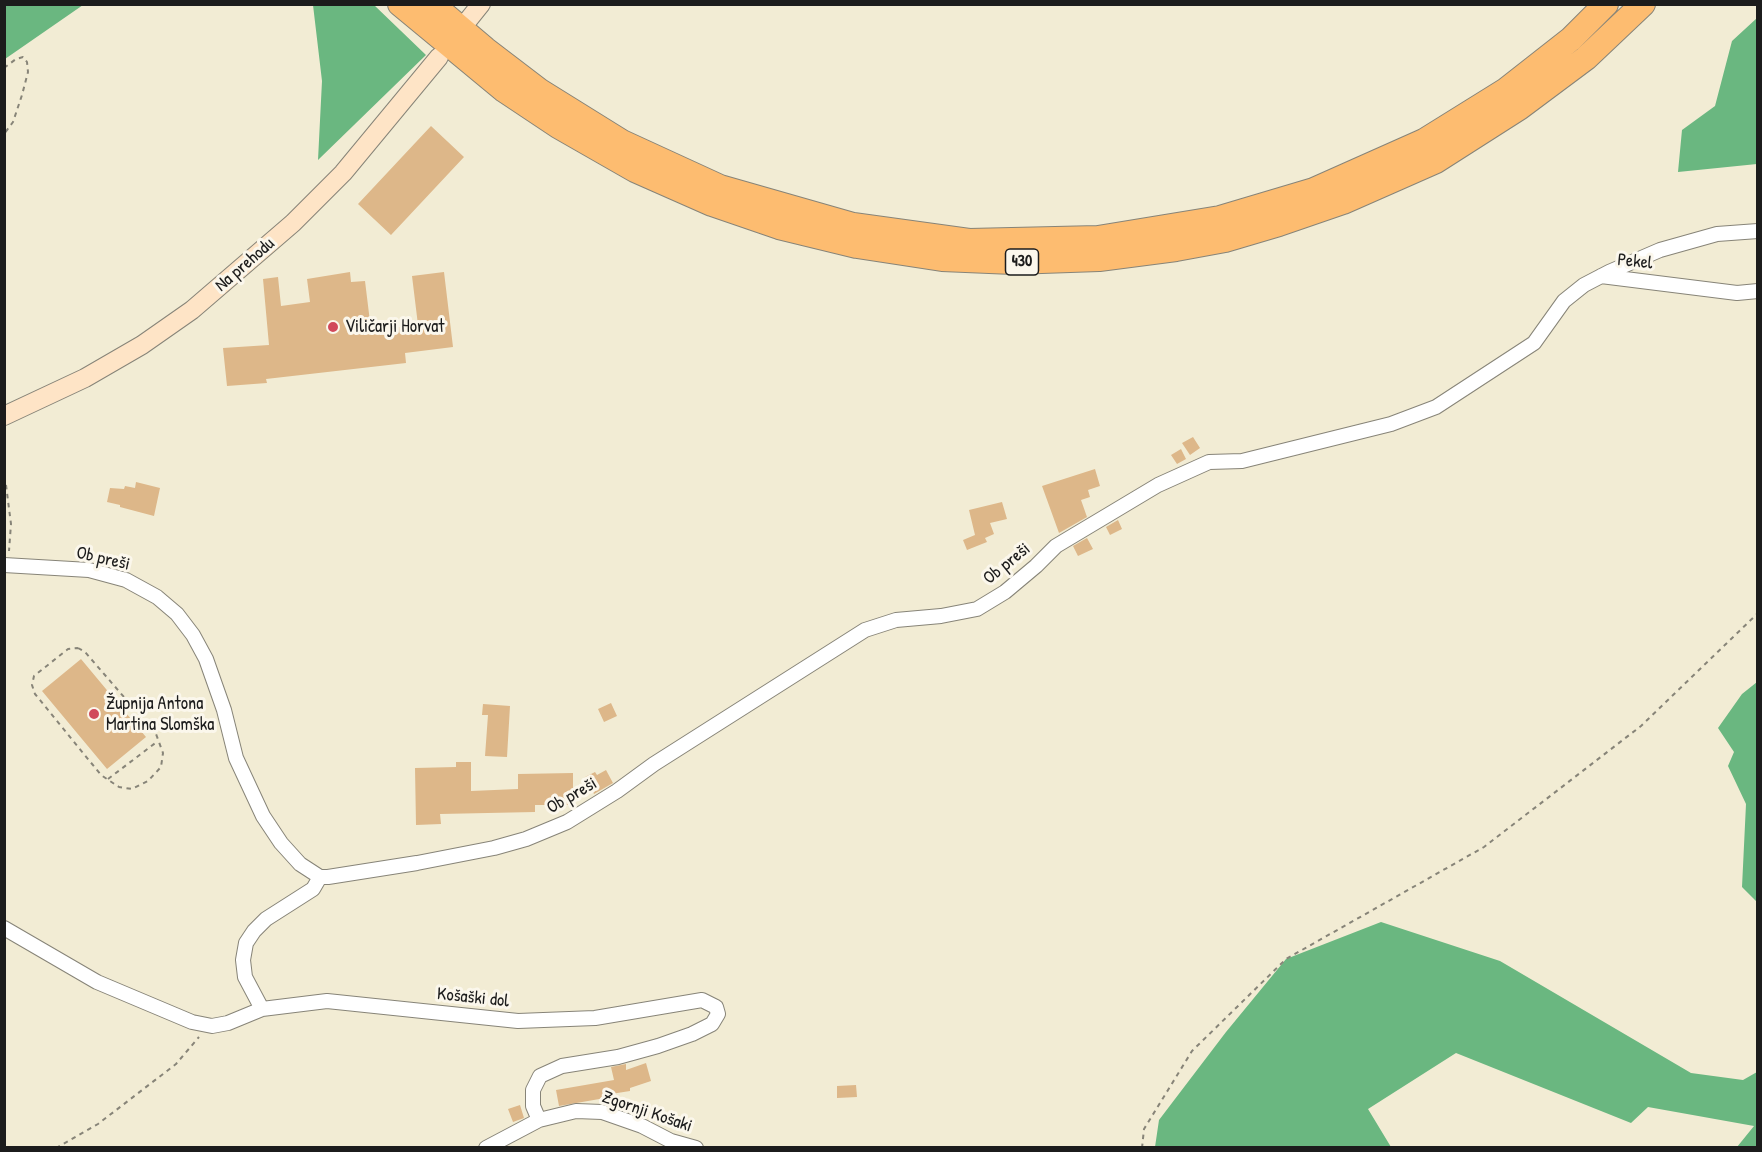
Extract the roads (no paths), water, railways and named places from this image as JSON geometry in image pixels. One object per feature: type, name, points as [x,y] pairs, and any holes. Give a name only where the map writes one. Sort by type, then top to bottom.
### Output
[{"type":"highway","name":"430","points":[[400,4],[504,90],[558,126],[635,170],[712,204],[779,227],[857,246],[942,259],[1013,262],[1099,260],[1176,249],[1236,237],[1343,202],[1436,161],[1519,108],[1586,58],[1643,4]]},
{"type":"highway","name":"430","points":[[432,4],[540,91],[622,142],[720,187],[853,225],[969,241],[1098,238],[1220,218],[1314,190],[1424,141],[1506,90],[1571,39],[1606,4]]},
{"type":"street","name":"Na prehodu","points":[[4,416],[86,378],[142,345],[192,310],[293,223],[344,173],[439,57]]},
{"type":"street","name":"Pekel","points":[[1601,276],[1660,250],[1717,234],[1758,231]]},
{"type":"street","name":"Pekel","points":[[1601,276],[1737,293],[1758,291]]},
{"type":"street","name":"Ob preši","points":[[6,565],[89,570],[126,580],[157,597],[177,614],[207,659],[224,710],[236,758],[263,816],[280,843],[300,864],[320,877],[353,874],[494,848],[556,827],[617,791],[654,764],[865,630],[896,620],[940,616],[977,609],[1005,592],[1056,546],[1158,485],[1209,462],[1242,461],[1391,424],[1436,407],[1534,343],[1564,301],[1584,285],[1601,276]]},
{"type":"street","points":[[262,1009],[245,977],[243,960],[246,943],[266,919],[313,889],[320,877]]},
{"type":"street","name":"Košaški dol","points":[[4,928],[97,982],[192,1022],[208,1026],[228,1023],[262,1009],[327,1001],[518,1021],[595,1018],[702,1000],[716,1007],[718,1014],[712,1023],[692,1034],[618,1057],[562,1066],[540,1076],[533,1090],[533,1106],[539,1120]]},
{"type":"street","name":"Zgornji Košaki","points":[[486,1148],[539,1120],[554,1114],[576,1110],[602,1112],[642,1126],[671,1141],[696,1148]]},
{"type":"place","name":"Viličarji Horvat","points":[[333,327]]},
{"type":"place","name":"Župnija Antona Martina Slomška","points":[[94,714]]}]
